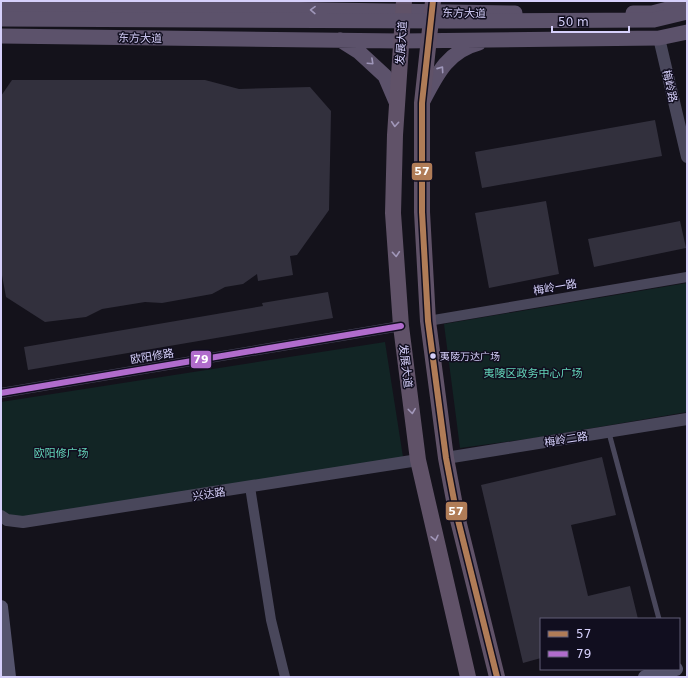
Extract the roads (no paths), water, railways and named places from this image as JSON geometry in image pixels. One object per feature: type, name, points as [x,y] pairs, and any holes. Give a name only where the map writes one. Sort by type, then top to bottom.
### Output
[{"type":"highway","name":"发展大道","points":[[403,6],[397,104],[393,213],[401,326],[418,460],[468,677]]},
{"type":"highway","points":[[432,7],[422,103],[422,212],[428,321],[446,458],[457,516],[497,677]]},
{"type":"main road","points":[[336,10],[356,1]]},
{"type":"main road","points":[[480,1],[504,13]]},
{"type":"main road","name":"东方大道","points":[[1,7],[94,4],[336,10],[403,6],[504,13],[652,13],[687,4]]},
{"type":"main road","points":[[1,19],[439,21],[654,20],[687,12]]},
{"type":"main road","points":[[1,27],[369,31],[656,28],[687,21]]},
{"type":"main road","name":"东方大道","points":[[1,36],[401,41],[659,38],[687,32]]},
{"type":"main road","points":[[339,40],[359,52],[385,76],[397,104]]},
{"type":"main road","points":[[422,103],[435,78],[447,60],[466,47],[496,40]]},
{"type":"main road","points":[[1,607],[9,677]]},
{"type":"main road","points":[[645,677],[671,670]]},
{"type":"street","name":"梅岭路","points":[[659,38],[687,157]]},
{"type":"street","name":"梅岭一路","points":[[428,321],[687,277]]},
{"type":"street","name":"欧阳修路","points":[[1,393],[401,326]]},
{"type":"street","name":"梅岭二路","points":[[446,458],[687,419]]},
{"type":"street","name":"兴达路","points":[[1,516],[7,520],[23,522],[250,488],[418,460]]},
{"type":"street","points":[[250,488],[271,620],[285,677]]},
{"type":"lane","points":[[609,432],[659,618]]},
{"type":"place","name":"夷陵万达广场","points":[[433,356]]},
{"type":"park label","name":"夷陵区政务中心广场","points":[[533,373]]},
{"type":"park label","name":"欧阳修广场","points":[[61,453]]}]
